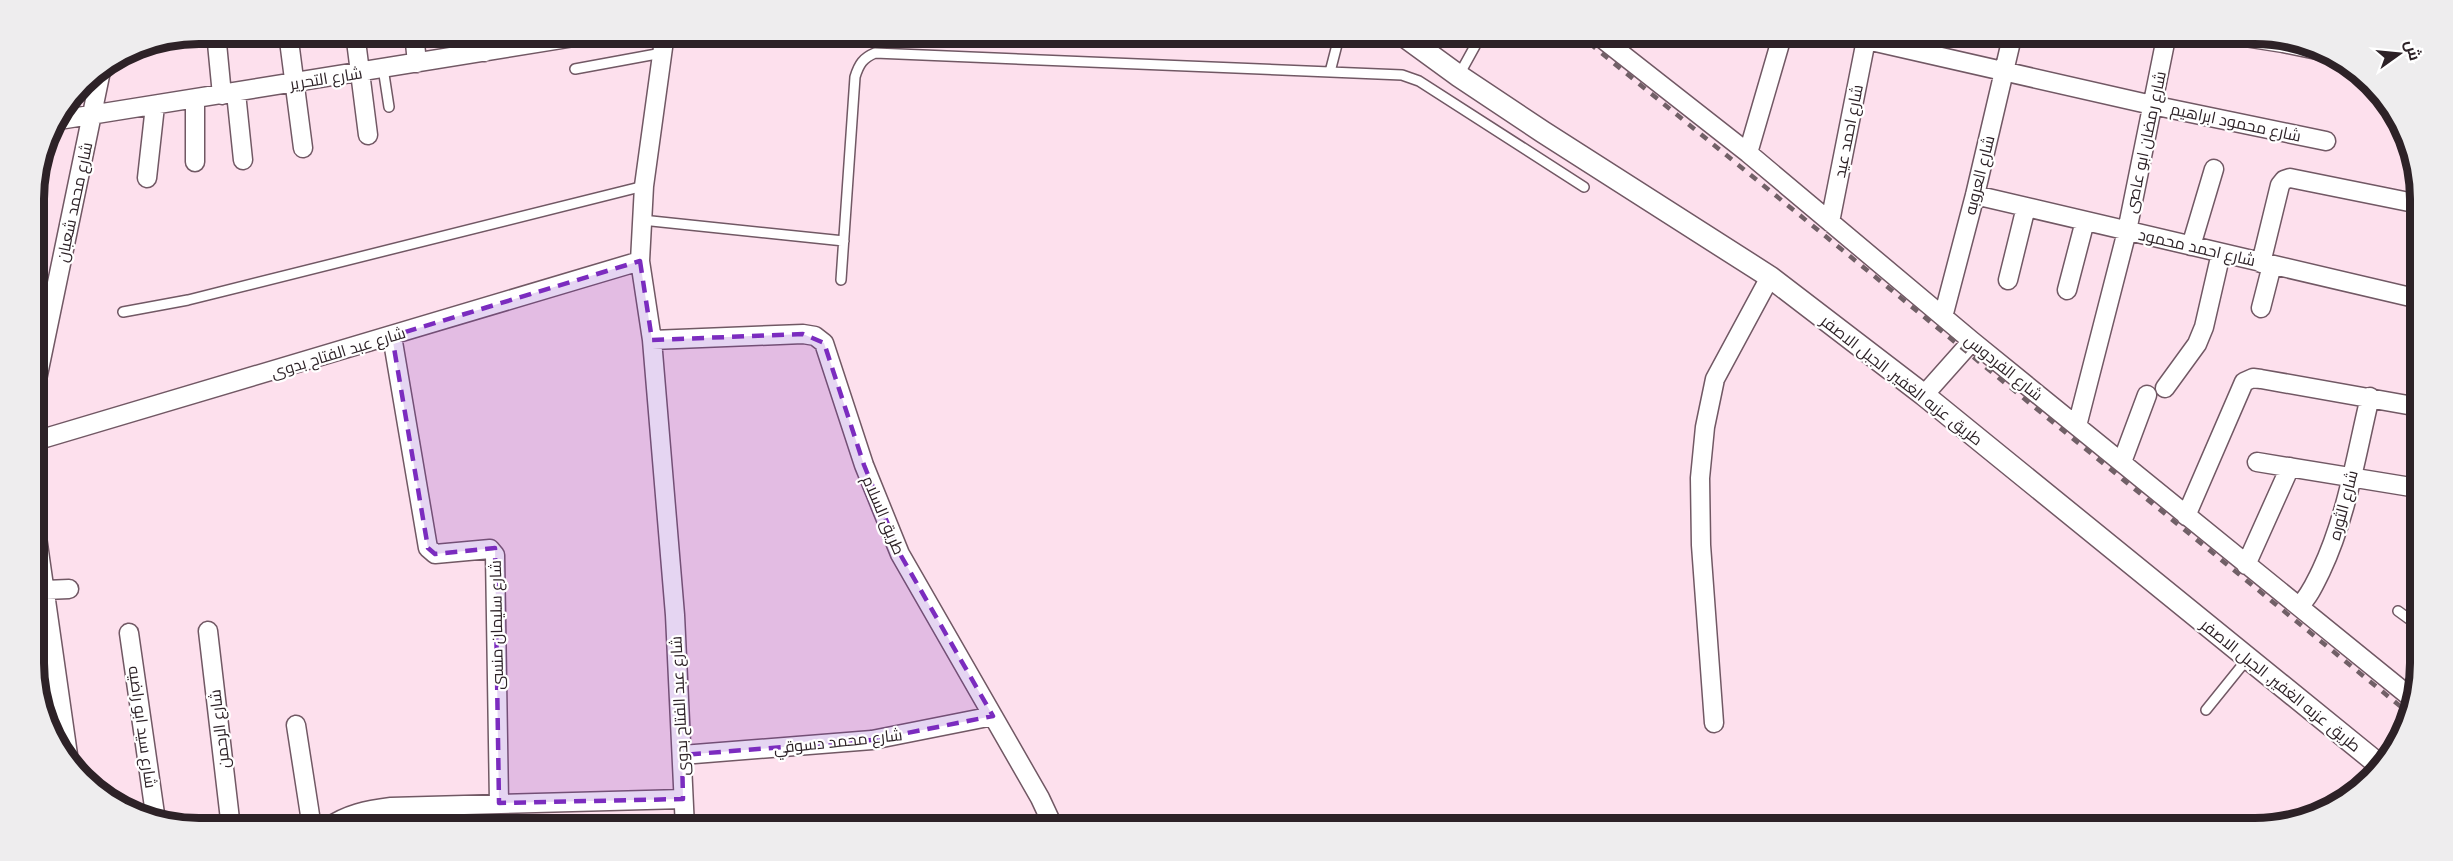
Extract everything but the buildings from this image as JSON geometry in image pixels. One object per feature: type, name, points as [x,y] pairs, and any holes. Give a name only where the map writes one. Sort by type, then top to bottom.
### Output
[{"type":"street","points":[[218,43],[243,160]]},
{"type":"street","points":[[289,43],[303,148]]},
{"type":"street","points":[[356,43],[368,135]]},
{"type":"street","points":[[415,43],[417,63]]},
{"type":"street","points":[[483,43],[484,52]]},
{"type":"street","name":"شارع التحرير","points":[[65,119],[538,43]]},
{"type":"street","name":"شارع عبد الفتاح بدوى","points":[[663,43],[644,186],[640,261],[652,340],[675,615],[684,818]]},
{"type":"street","name":"طريق عزبه الغفير, الجبل الاصفر","points":[[1414,43],[1459,76],[1770,277],[1924,395],[2374,761]]},
{"type":"street","name":"شارع الفردوس","points":[[1608,43],[1748,153],[1972,341],[2406,693]]},
{"type":"street","points":[[1748,153],[1780,43]]},
{"type":"street","name":"شارع احمد عيد","points":[[1830,222],[1865,43]]},
{"type":"street","name":"شارع محمود ابراهيم","points":[[1880,43],[2152,105],[2326,141]]},
{"type":"street","name":"شارع العروبه","points":[[1943,317],[1975,195],[2011,43]]},
{"type":"street","name":"شارع رمضان ابو عاصى","points":[[2077,426],[2127,231],[2165,43]]},
{"type":"street","name":"شارع محمد شعبان","points":[[44,348],[99,80]]},
{"type":"street","points":[[195,99],[195,162]]},
{"type":"street","points":[[147,178],[155,106]]},
{"type":"street","points":[[2191,246],[2214,169]]},
{"type":"street","points":[[2261,308],[2280,185],[2284,180],[2296,178],[2410,202]]},
{"type":"street","name":"شارع احمد محمود","points":[[1975,195],[2410,297]]},
{"type":"street","points":[[2008,280],[2026,207]]},
{"type":"street","points":[[2067,290],[2085,221]]},
{"type":"street","points":[[2165,388],[2197,345],[2204,327],[2222,253]]},
{"type":"street","name":"شارع عبد الفتاح بدوى","points":[[43,439],[640,261]]},
{"type":"street","points":[[1714,723],[1701,545],[1700,478],[1705,427],[1715,379],[1770,277]]},
{"type":"street","name":"طريق السلام","points":[[652,340],[803,334],[815,336],[824,343],[864,465],[900,554],[1049,818]]},
{"type":"street","name":"شارع سليمان منسى","points":[[392,336],[428,548],[435,554],[490,549],[495,555],[499,803]]},
{"type":"street","points":[[1924,395],[1972,341]]},
{"type":"street","points":[[2186,516],[2244,382],[2253,378],[2261,379],[2410,405]]},
{"type":"street","points":[[2122,462],[2147,395]]},
{"type":"street","name":"شارع الثوره","points":[[2299,606],[2306,600],[2331,550],[2342,519],[2370,397]]},
{"type":"street","points":[[2257,462],[2410,487]]},
{"type":"street","points":[[2246,564],[2290,467]]},
{"type":"street","points":[[43,578],[66,743]]},
{"type":"street","points":[[45,590],[69,589]]},
{"type":"street","name":"شارع الرحمن","points":[[207,631],[230,818]]},
{"type":"street","name":"شارع سيد ابو راضيه","points":[[129,633],[155,811]]},
{"type":"street","name":"شارع محمد دسوقي","points":[[682,755],[872,740],[993,716]]},
{"type":"street","points":[[296,725],[310,818]]},
{"type":"street","points":[[343,818],[364,810],[499,803],[683,799]]},
{"type":"lane","points":[[1330,72],[1337,43]]},
{"type":"lane","points":[[1459,76],[1475,46]]},
{"type":"lane","points":[[575,69],[662,52]]},
{"type":"lane","points":[[841,280],[855,77],[858,66],[865,58],[875,53],[1393,74],[1411,78],[1584,187]]},
{"type":"lane","points":[[383,68],[389,106]]},
{"type":"lane","points":[[123,312],[188,300],[644,186]]},
{"type":"lane","points":[[642,220],[844,241]]},
{"type":"lane","points":[[2398,612],[2410,620]]},
{"type":"lane","points":[[2206,710],[2248,658]]},
{"type":"highlighted area","points":[[640,261],[652,340],[803,334],[824,343],[864,465],[900,554],[993,716],[872,740],[682,755],[683,799],[499,803],[495,548],[435,554],[428,548],[392,336]]},
{"type":"railway","points":[[1589,43],[2402,708]]}]
